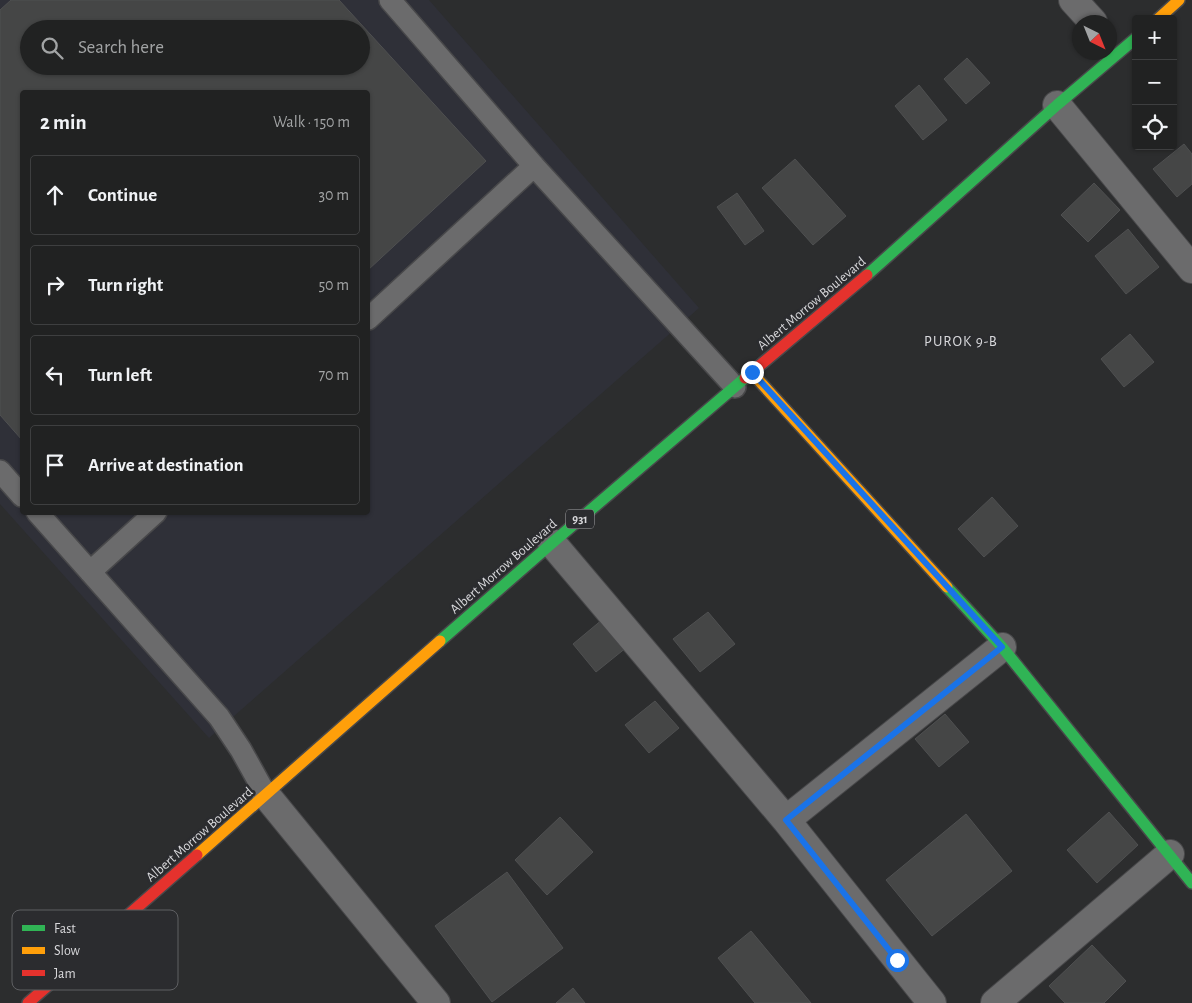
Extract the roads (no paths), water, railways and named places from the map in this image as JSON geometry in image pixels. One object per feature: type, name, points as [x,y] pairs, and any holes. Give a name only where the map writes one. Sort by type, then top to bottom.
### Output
[{"type":"main road","points":[[1162,15],[1179,0]]},
{"type":"main road","name":"Albert Morrow Boulevard","points":[[134,910],[552,543],[900,247],[1122,44]]},
{"type":"main road","points":[[752,372],[1002,647],[1192,883]]},
{"type":"main road","name":"Albert Morrow Boulevard","points":[[28,1003],[43,990]]},
{"type":"street","points":[[1073,0],[1087,15]]},
{"type":"street","points":[[1057,105],[1192,269]]},
{"type":"street","points":[[552,543],[786,820],[932,1003]]},
{"type":"street","points":[[786,820],[1002,647]]},
{"type":"street","points":[[266,795],[436,1003]]},
{"type":"street","points":[[996,1003],[1170,854]]},
{"type":"lane","points":[[390,0],[534,166],[735,387]]},
{"type":"lane","points":[[370,317],[534,166]]},
{"type":"lane","points":[[0,471],[20,494]]},
{"type":"lane","points":[[40,515],[218,717],[241,750],[266,795]]},
{"type":"lane","points":[[90,572],[153,515]]},
{"type":"district","name":"PUROK 9-B","points":[[961,341]]}]
